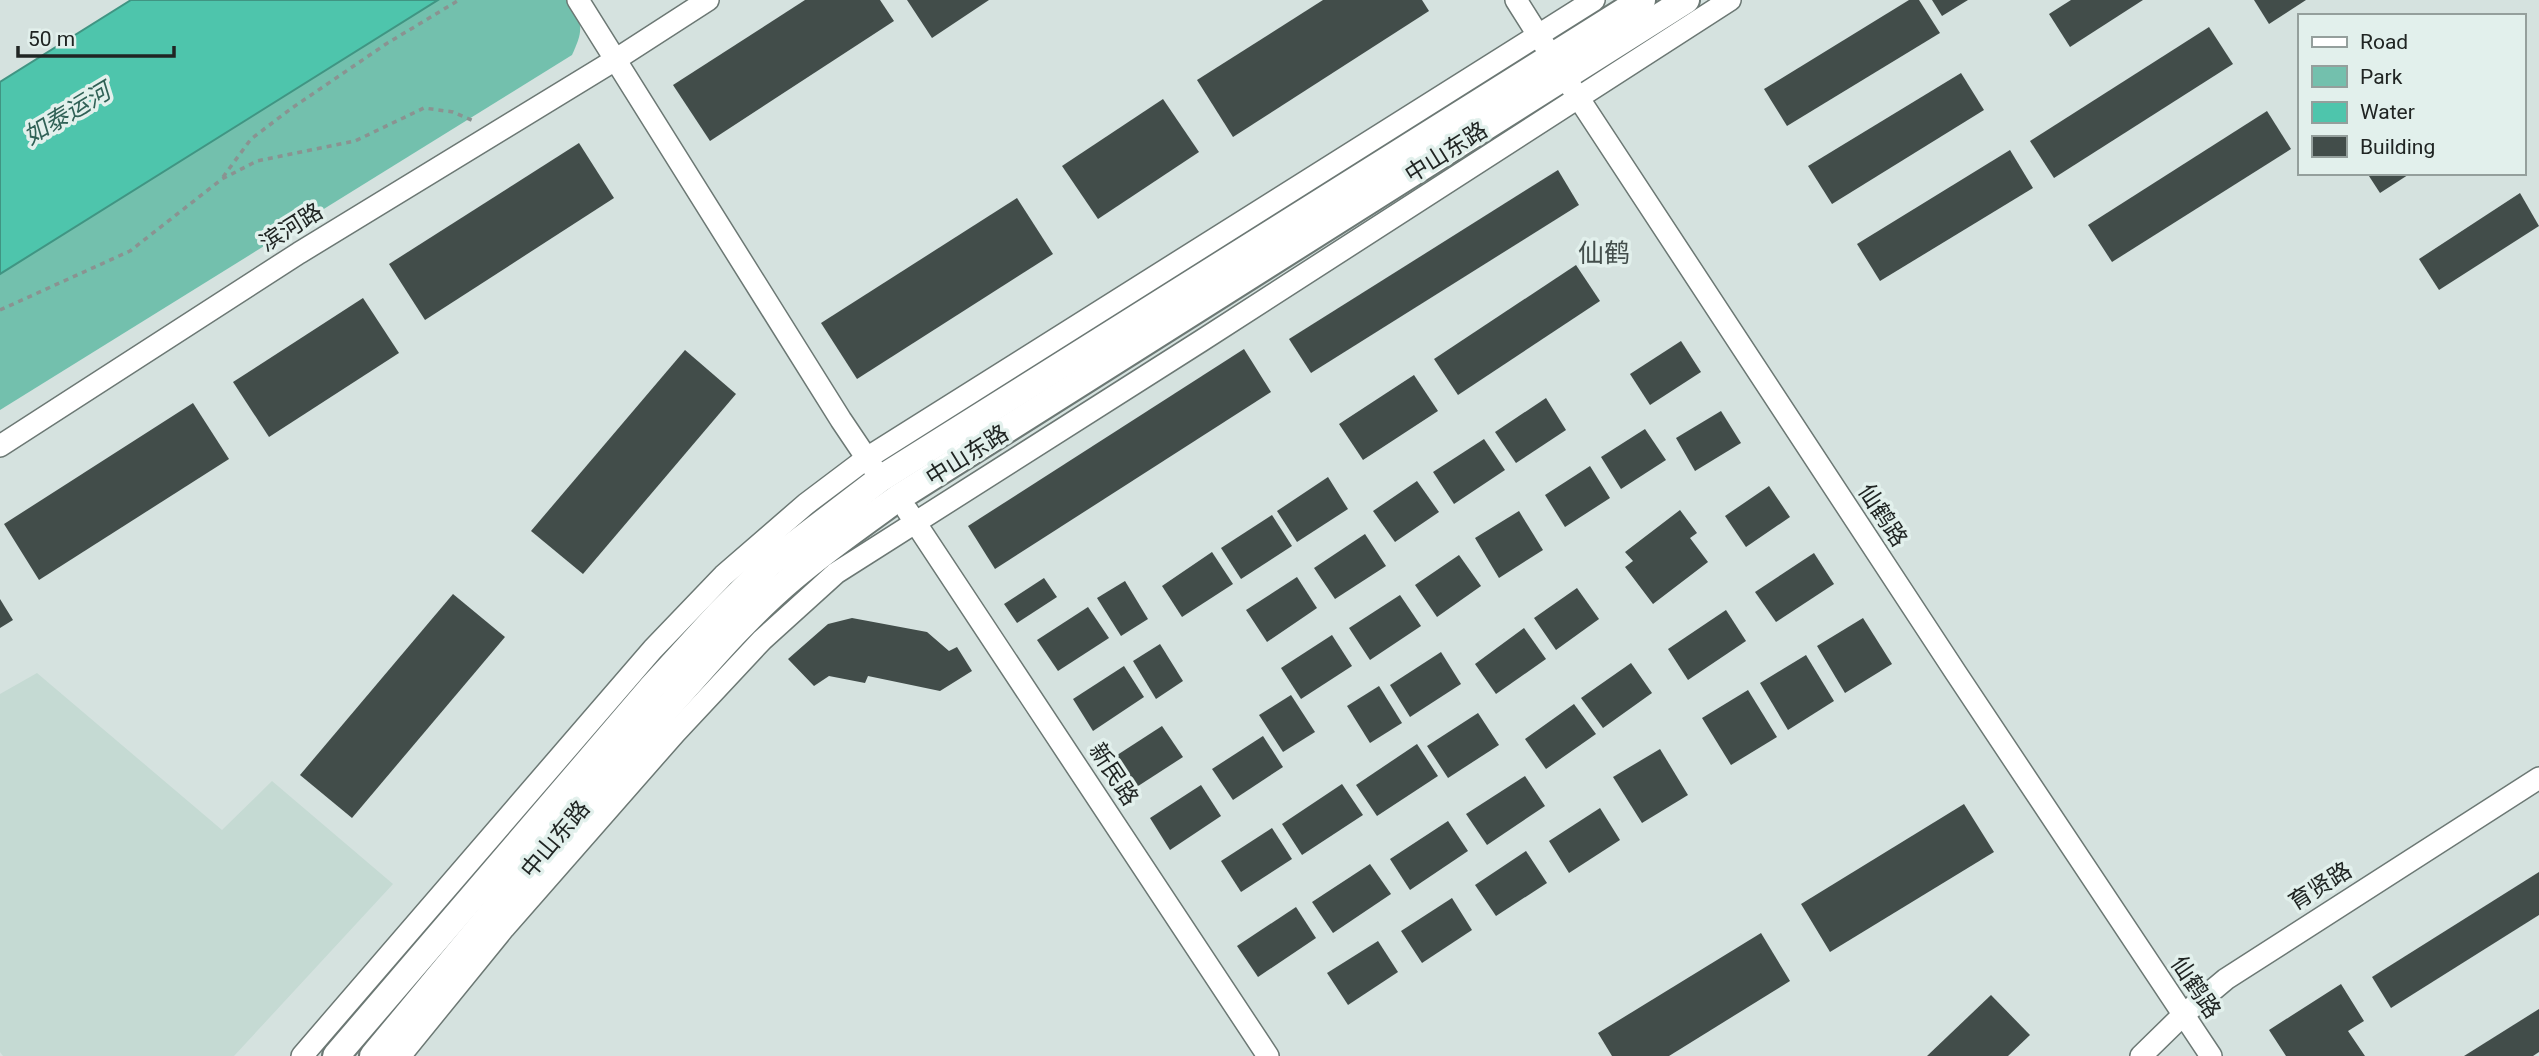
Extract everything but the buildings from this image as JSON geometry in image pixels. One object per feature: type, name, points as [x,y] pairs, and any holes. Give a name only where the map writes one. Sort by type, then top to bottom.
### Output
[{"type":"main road","name":"中山东路","points":[[1558,67],[1642,0]]},
{"type":"main road","name":"中山东路","points":[[336,1056],[635,707],[718,615],[769,564],[882,478],[1558,67],[1686,0]]},
{"type":"main road","name":"中山东路","points":[[373,1056],[620,762],[744,624],[790,579],[841,538],[882,478]]},
{"type":"street","name":"新民路","points":[[578,0],[834,408],[882,478],[916,521],[1268,1056]]},
{"type":"street","name":"滨河路","points":[[0,446],[299,253],[615,60],[708,0]]},
{"type":"street","name":"仙鹤路","points":[[1516,0],[2211,1056]]},
{"type":"street","points":[[400,1056],[504,928],[675,733],[762,640],[836,573],[1201,341],[1558,67],[1594,0]]},
{"type":"street","points":[[302,1056],[653,649],[724,575],[806,504],[882,478],[1558,67],[1730,0]]},
{"type":"street","name":"育贤路","points":[[2141,1056],[2227,979],[2274,946],[2539,778]]},
{"type":"path","points":[[222,179],[251,139],[292,108],[386,44],[459,0]]},
{"type":"path","points":[[0,310],[130,250],[222,179],[257,162],[355,141],[424,108],[453,112],[498,131]]},
{"type":"shaded area","points":[[37,673],[222,830],[272,781],[393,884],[234,1056],[3,1056],[0,1052],[0,694]]},
{"type":"green space","points":[[438,0],[568,0],[579,21],[579,39],[572,55],[0,410],[0,274]]},
{"type":"water","name":"如泰运河","points":[[131,0],[438,0],[0,274],[0,82]]},
{"type":"district","name":"仙鹤","points":[[1604,253]]}]
